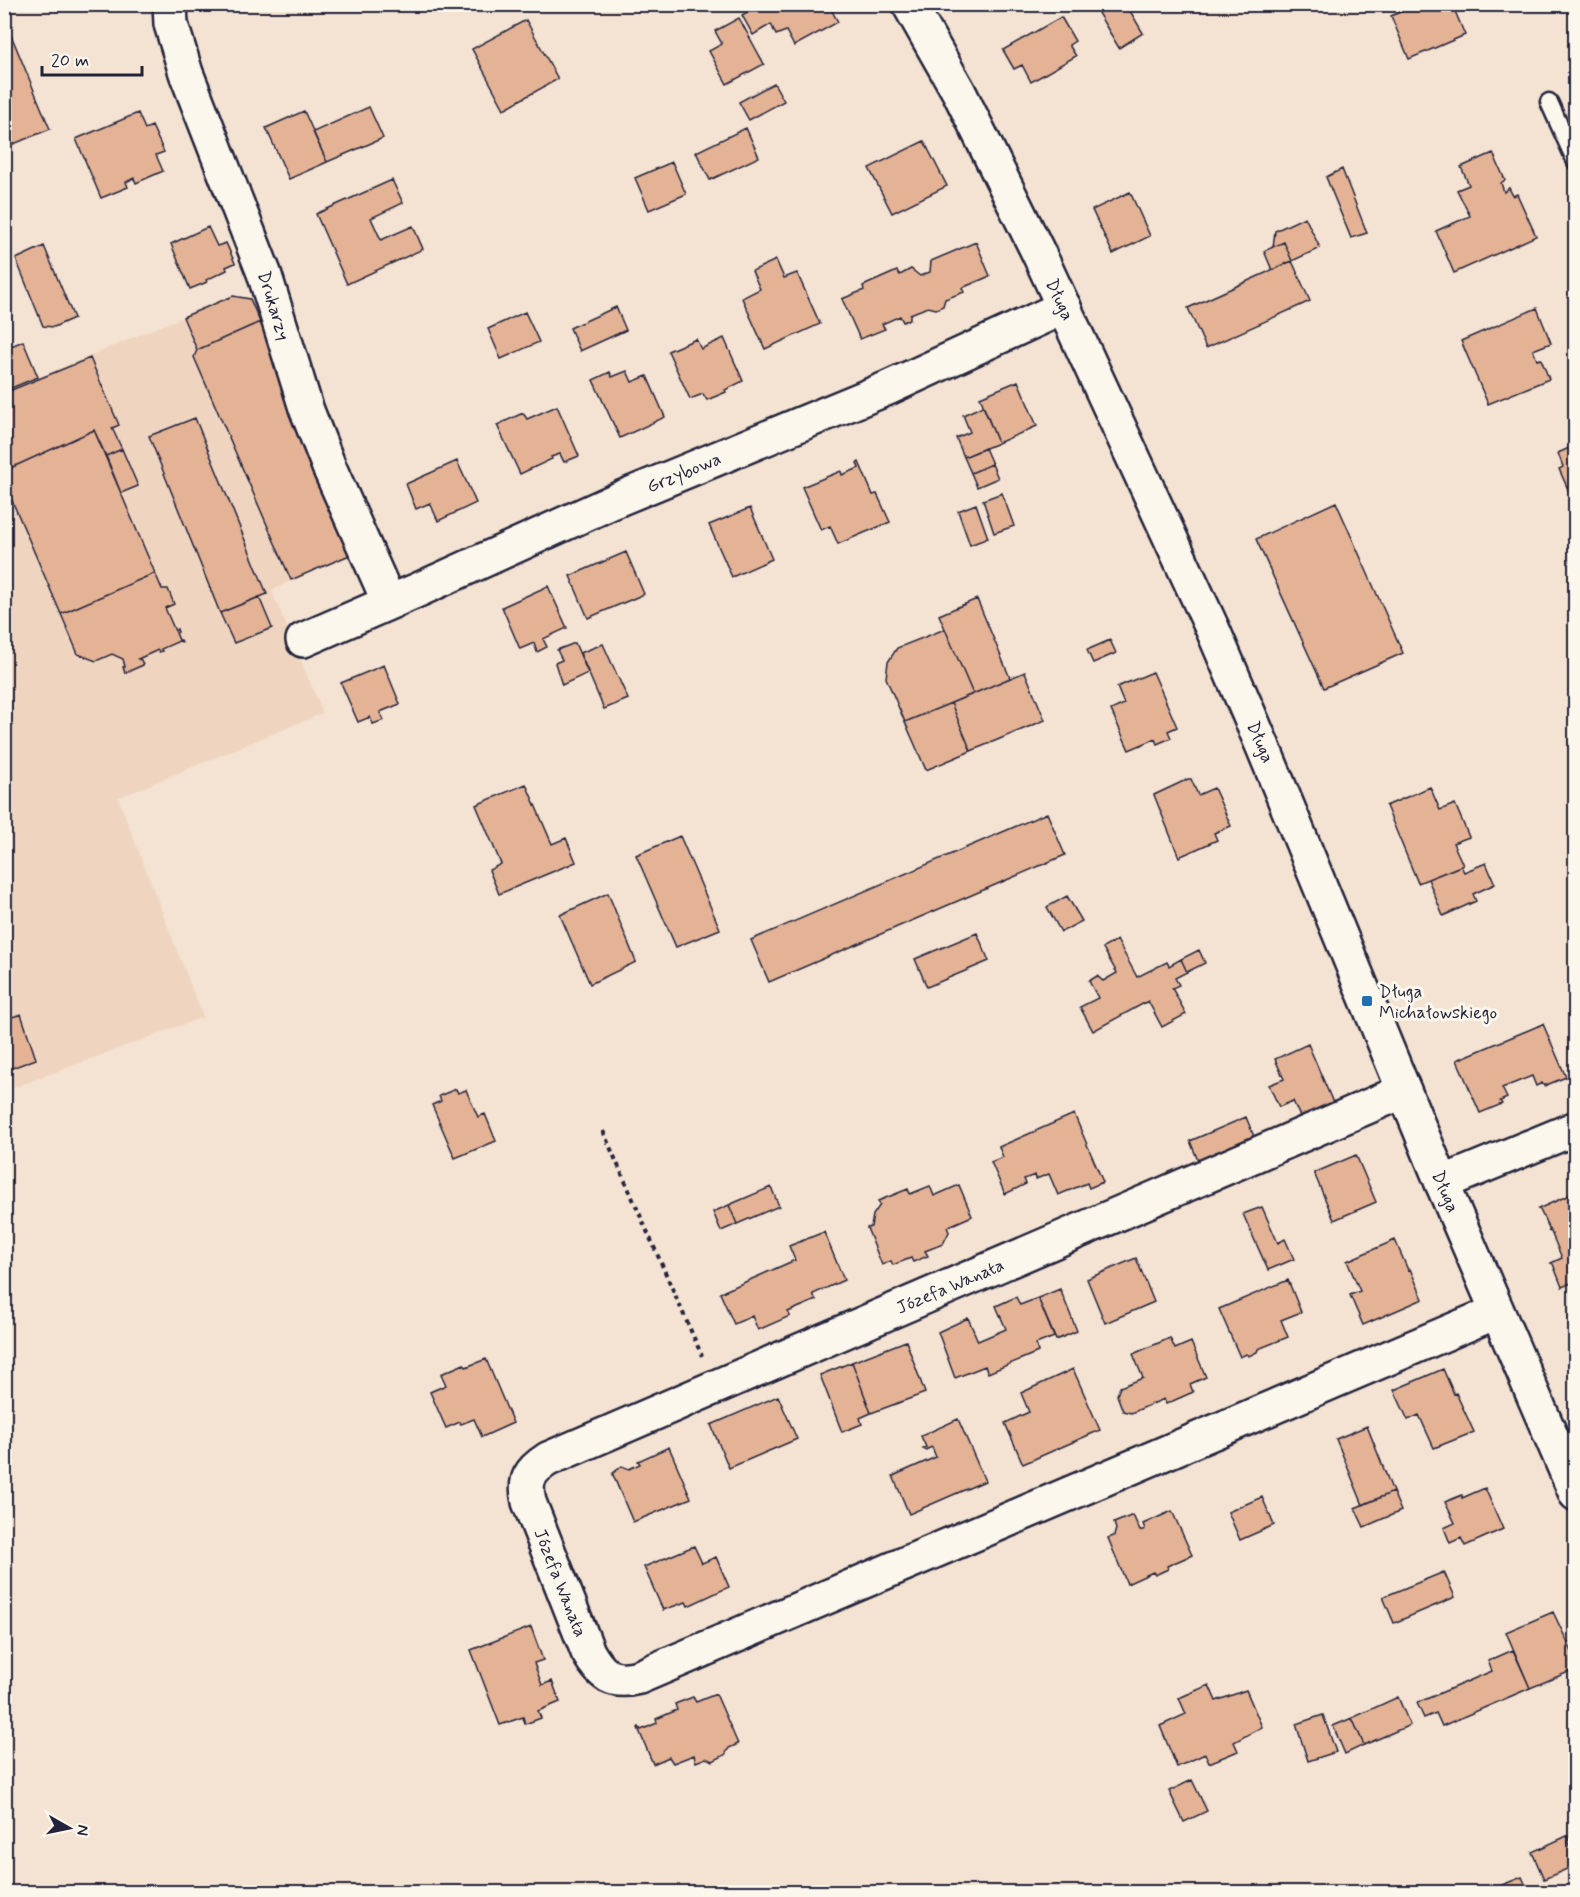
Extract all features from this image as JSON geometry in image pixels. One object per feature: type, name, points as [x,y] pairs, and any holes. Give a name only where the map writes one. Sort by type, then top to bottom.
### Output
[{"type":"street","name":"Drukarzy","points":[[170,4],[171,24],[186,73],[264,273],[306,408],[329,467],[389,602]]},
{"type":"street","name":"Długa","points":[[909,4],[969,113],[1064,307],[1213,630],[1496,1312],[1575,1494]]},
{"type":"street","name":"Grzybowa","points":[[303,639],[621,498],[888,388],[1064,307]]},
{"type":"street","name":"Józefa Wanata","points":[[1404,1091],[548,1459],[536,1467],[529,1477],[526,1489],[529,1502],[588,1652],[604,1674],[615,1679],[627,1680],[639,1677],[1496,1312]]},
{"type":"street","points":[[1442,1183],[1575,1128]]},
{"type":"lane","points":[[1549,102],[1575,162]]},
{"type":"path","points":[[603,1131],[716,1387]]},
{"type":"shaded area","points":[[233,296],[250,299],[359,551],[291,580],[272,591],[323,713],[118,798],[203,1017],[5,1091],[5,391]]},
{"type":"building","points":[[761,4],[828,4],[838,22],[794,46],[786,31],[776,35],[771,24],[753,35],[742,15]]},
{"type":"building","points":[[1113,4],[1126,4],[1143,33],[1119,48],[1098,13]]},
{"type":"building","points":[[1403,4],[1452,4],[1465,35],[1409,59],[1391,16],[1405,10]]},
{"type":"building","points":[[1061,17],[1075,41],[1069,45],[1076,56],[1031,82],[1022,65],[1014,69],[1003,50]]},
{"type":"building","points":[[739,18],[764,64],[727,84],[709,51],[722,44],[715,31]]},
{"type":"building","points":[[526,20],[558,79],[504,109],[472,49]]},
{"type":"building","points":[[11,35],[50,129],[4,148],[4,38]]},
{"type":"building","points":[[774,83],[784,101],[749,120],[739,102]]},
{"type":"building","points":[[369,107],[383,138],[327,162],[313,132]]},
{"type":"building","points":[[304,111],[327,162],[289,179],[266,128]]},
{"type":"building","points":[[138,113],[145,129],[152,126],[164,152],[156,155],[163,171],[136,183],[134,178],[126,182],[128,187],[101,198],[76,139]]},
{"type":"building","points":[[746,128],[759,157],[710,180],[696,152]]},
{"type":"building","points":[[924,141],[947,186],[892,213],[869,168]]},
{"type":"building","points":[[1493,153],[1505,180],[1501,183],[1504,192],[1509,188],[1513,196],[1517,194],[1536,236],[1454,273],[1436,231],[1470,216],[1457,190],[1469,185],[1461,167]]},
{"type":"building","points":[[672,162],[686,194],[649,210],[635,178]]},
{"type":"building","points":[[1342,169],[1367,233],[1351,238],[1326,177]]},
{"type":"building","points":[[392,180],[403,203],[371,218],[381,240],[413,226],[423,249],[347,284],[316,214]]},
{"type":"building","points":[[1130,192],[1150,236],[1113,254],[1092,210]]},
{"type":"building","points":[[1305,217],[1320,248],[1292,261],[1284,242],[1273,247],[1275,231]]},
{"type":"building","points":[[208,227],[217,246],[226,243],[235,263],[226,267],[227,270],[206,280],[207,282],[190,289],[171,244]]},
{"type":"building","points":[[976,242],[990,276],[962,288],[964,292],[945,299],[943,306],[936,309],[928,307],[910,314],[910,319],[903,322],[900,316],[882,324],[885,329],[860,339],[842,299],[864,290],[863,286],[897,271],[900,275],[911,269],[920,276],[930,272],[931,261]]},
{"type":"building","points":[[1284,242],[1292,261],[1272,270],[1264,251]]},
{"type":"building","points":[[44,246],[74,318],[54,327],[43,326],[16,259]]},
{"type":"building","points":[[776,260],[784,278],[797,273],[820,324],[765,349],[742,298],[760,289],[752,271]]},
{"type":"building","points":[[1292,261],[1310,301],[1206,348],[1188,308]]},
{"type":"building","points":[[233,296],[250,299],[260,322],[197,350],[183,317]]},
{"type":"building","points":[[616,307],[626,330],[580,351],[570,328]]},
{"type":"building","points":[[1537,308],[1551,343],[1533,350],[1537,360],[1541,359],[1549,379],[1488,404],[1461,341]]},
{"type":"building","points":[[525,312],[539,342],[501,359],[488,329]]},
{"type":"building","points":[[260,322],[359,551],[291,580],[194,357],[197,350]]},
{"type":"building","points":[[724,338],[743,381],[707,400],[703,394],[690,399],[668,351],[696,339],[701,349]]},
{"type":"building","points":[[23,341],[38,377],[4,391],[4,349]]},
{"type":"building","points":[[90,358],[119,425],[112,428],[122,449],[106,456],[94,430],[4,471],[4,393]]},
{"type":"building","points":[[627,371],[632,382],[647,376],[665,417],[620,438],[593,380],[610,372],[612,377]]},
{"type":"building","points":[[1018,381],[1037,426],[998,443],[980,397]]},
{"type":"building","points":[[557,406],[579,456],[564,462],[560,454],[520,474],[497,425],[523,413],[527,419]]},
{"type":"building","points":[[983,406],[998,443],[964,457],[956,438],[970,432],[963,415]]},
{"type":"building","points":[[195,418],[267,594],[220,613],[149,436]]},
{"type":"building","points":[[94,430],[155,573],[61,614],[4,482],[4,471]]},
{"type":"building","points":[[1576,445],[1576,494],[1571,496],[1559,469],[1563,467],[1558,453]]},
{"type":"building","points":[[985,448],[992,464],[971,473],[964,457]]},
{"type":"building","points":[[122,449],[138,486],[121,493],[106,456]]},
{"type":"building","points":[[457,461],[476,503],[438,521],[430,503],[416,509],[406,484]]},
{"type":"building","points":[[859,462],[873,495],[877,494],[890,522],[838,544],[830,526],[821,530],[802,487],[841,471],[842,475],[859,468],[857,463]]},
{"type":"building","points":[[992,464],[998,478],[977,487],[971,473]]},
{"type":"building","points":[[1002,493],[1014,526],[994,533],[983,500]]},
{"type":"building","points":[[1336,502],[1403,653],[1324,688],[1256,539]]},
{"type":"building","points":[[976,504],[988,538],[970,545],[958,511]]},
{"type":"building","points":[[750,508],[772,559],[732,577],[709,525]]},
{"type":"building","points":[[626,552],[644,594],[588,618],[570,576]]},
{"type":"building","points":[[155,573],[162,589],[168,589],[174,604],[165,608],[182,642],[179,641],[161,649],[162,651],[158,650],[138,659],[143,665],[125,673],[123,659],[112,654],[96,661],[78,654],[61,614]]},
{"type":"building","points":[[548,586],[567,628],[543,639],[547,647],[537,652],[534,643],[520,649],[502,607]]},
{"type":"building","points":[[259,597],[272,628],[234,643],[220,613]]},
{"type":"building","points":[[977,599],[1010,678],[973,694],[939,615]]},
{"type":"building","points":[[945,629],[973,694],[905,722],[886,678],[888,662],[897,648]]},
{"type":"building","points":[[1110,640],[1116,653],[1093,663],[1087,650]]},
{"type":"building","points":[[575,643],[588,673],[562,685],[555,663],[562,660],[557,650]]},
{"type":"building","points":[[603,644],[628,699],[604,709],[580,653]]},
{"type":"building","points":[[384,665],[400,704],[380,712],[384,720],[373,724],[370,717],[358,722],[341,683]]},
{"type":"building","points":[[1025,672],[1045,720],[971,751],[951,703]]},
{"type":"building","points":[[1153,672],[1177,727],[1168,731],[1171,738],[1157,744],[1155,739],[1129,750],[1111,710],[1124,704],[1117,687]]},
{"type":"building","points":[[951,703],[971,751],[926,770],[905,722]]},
{"type":"building","points":[[1191,779],[1198,795],[1214,788],[1231,826],[1214,833],[1217,840],[1179,857],[1154,795]]},
{"type":"building","points":[[526,784],[552,844],[566,838],[576,862],[499,894],[489,870],[501,864],[476,805]]},
{"type":"building","points":[[1430,787],[1440,810],[1455,804],[1469,837],[1453,843],[1463,865],[1418,883],[1386,806]]},
{"type":"building","points":[[1047,813],[1065,855],[769,982],[751,940]]},
{"type":"building","points":[[680,836],[720,929],[676,947],[636,855]]},
{"type":"building","points":[[1486,863],[1495,884],[1473,894],[1476,901],[1443,916],[1428,879],[1461,866],[1464,872]]},
{"type":"building","points":[[608,893],[636,962],[590,984],[560,915]]},
{"type":"building","points":[[1067,896],[1082,921],[1061,932],[1047,907]]},
{"type":"building","points":[[977,933],[989,961],[927,987],[915,959]]},
{"type":"building","points":[[1117,940],[1137,977],[1167,962],[1169,966],[1181,959],[1187,972],[1175,978],[1179,985],[1172,988],[1186,1014],[1162,1027],[1148,1001],[1093,1031],[1080,1007],[1098,998],[1089,981],[1097,976],[1103,981],[1117,973],[1103,948]]},
{"type":"building","points":[[1199,950],[1205,963],[1187,972],[1181,959]]},
{"type":"building","points":[[21,1014],[36,1059],[4,1071],[4,1020]]},
{"type":"building","points":[[1543,1024],[1566,1077],[1544,1086],[1542,1083],[1536,1086],[1532,1076],[1502,1088],[1507,1098],[1500,1101],[1502,1104],[1480,1113],[1457,1060]]},
{"type":"building","points":[[1308,1044],[1334,1105],[1301,1119],[1293,1101],[1279,1107],[1269,1085],[1284,1079],[1275,1059]]},
{"type":"building","points":[[456,1089],[458,1093],[466,1090],[478,1117],[485,1114],[496,1141],[455,1158],[432,1105],[441,1101],[439,1096]]},
{"type":"building","points":[[1074,1114],[1103,1182],[1089,1188],[1087,1183],[1058,1195],[1049,1174],[1036,1179],[1035,1175],[1024,1179],[1026,1184],[1005,1194],[991,1162],[1003,1157],[999,1147]]},
{"type":"building","points":[[1246,1117],[1255,1139],[1199,1163],[1190,1141]]},
{"type":"building","points":[[1356,1155],[1376,1202],[1334,1220],[1314,1173]]},
{"type":"building","points":[[959,1185],[972,1216],[947,1227],[949,1232],[943,1244],[925,1251],[928,1256],[913,1262],[911,1258],[893,1265],[891,1261],[882,1265],[867,1228],[871,1227],[873,1215],[880,1205],[878,1201],[908,1189],[910,1194],[930,1186],[934,1196]]},
{"type":"building","points":[[771,1187],[779,1206],[737,1224],[729,1205]]},
{"type":"building","points":[[1576,1192],[1576,1281],[1562,1287],[1551,1263],[1562,1258],[1538,1209]]},
{"type":"building","points":[[729,1205],[737,1224],[721,1231],[713,1212]]},
{"type":"building","points":[[1262,1207],[1278,1243],[1285,1239],[1294,1259],[1268,1270],[1243,1214]]},
{"type":"building","points":[[824,1232],[844,1280],[813,1294],[816,1300],[788,1312],[790,1316],[758,1330],[752,1316],[734,1324],[720,1293],[795,1260],[789,1246]]},
{"type":"building","points":[[1395,1240],[1423,1299],[1363,1325],[1350,1295],[1360,1291],[1347,1261]]},
{"type":"building","points":[[1136,1258],[1154,1302],[1105,1323],[1087,1279]]},
{"type":"building","points":[[1288,1280],[1301,1312],[1281,1320],[1288,1337],[1258,1349],[1249,1356],[1246,1354],[1240,1357],[1219,1309]]},
{"type":"building","points":[[1060,1289],[1077,1331],[1056,1340],[1038,1298]]},
{"type":"building","points":[[1016,1297],[1020,1305],[1038,1298],[1054,1337],[1036,1344],[1038,1352],[988,1373],[985,1366],[955,1378],[938,1332],[968,1318],[978,1341],[1006,1329],[996,1306]]},
{"type":"building","points":[[1170,1338],[1175,1349],[1191,1342],[1206,1377],[1190,1384],[1193,1392],[1166,1404],[1164,1399],[1131,1413],[1123,1411],[1117,1395],[1120,1387],[1143,1378],[1133,1354]]},
{"type":"building","points":[[906,1341],[925,1393],[871,1413],[852,1362]]},
{"type":"building","points":[[486,1359],[513,1423],[482,1437],[474,1419],[446,1428],[430,1392],[446,1385],[441,1374],[464,1364],[466,1367]]},
{"type":"building","points":[[852,1362],[871,1413],[860,1418],[862,1424],[842,1432],[820,1375]]},
{"type":"building","points":[[1073,1369],[1100,1430],[1023,1464],[1005,1423],[1029,1412],[1021,1393]]},
{"type":"building","points":[[1443,1369],[1474,1432],[1434,1448],[1419,1415],[1408,1420],[1394,1390]]},
{"type":"building","points":[[778,1396],[797,1439],[729,1468],[711,1425]]},
{"type":"building","points":[[958,1419],[985,1481],[909,1514],[893,1476],[936,1457],[932,1447],[925,1450],[923,1448],[926,1447],[921,1436]]},
{"type":"building","points":[[1367,1426],[1393,1492],[1363,1505],[1336,1439]]},
{"type":"building","points":[[669,1447],[691,1498],[633,1522],[613,1473],[622,1466],[629,1469],[640,1464],[638,1461]]},
{"type":"building","points":[[1485,1488],[1503,1529],[1465,1546],[1461,1538],[1450,1543],[1444,1528],[1455,1523],[1445,1502],[1462,1495],[1462,1498]]},
{"type":"building","points":[[1393,1492],[1401,1511],[1364,1527],[1355,1508]]},
{"type":"building","points":[[1262,1497],[1274,1525],[1240,1540],[1228,1512]]},
{"type":"building","points":[[1172,1511],[1192,1555],[1167,1566],[1168,1569],[1155,1575],[1153,1572],[1127,1584],[1108,1538],[1114,1536],[1116,1529],[1114,1523],[1133,1515],[1140,1531],[1145,1529],[1143,1524]]},
{"type":"building","points":[[694,1546],[702,1563],[716,1557],[729,1587],[688,1606],[686,1602],[663,1610],[644,1567]]},
{"type":"building","points":[[1444,1572],[1455,1597],[1394,1623],[1383,1597]]},
{"type":"building","points":[[1553,1612],[1576,1660],[1576,1669],[1530,1688],[1506,1632]]},
{"type":"building","points":[[531,1627],[543,1660],[534,1663],[542,1685],[552,1681],[560,1702],[538,1711],[541,1718],[525,1724],[523,1717],[500,1725],[471,1650]]},
{"type":"building","points":[[1513,1650],[1530,1688],[1442,1726],[1436,1713],[1424,1718],[1417,1703],[1492,1671],[1488,1661]]},
{"type":"building","points":[[1209,1685],[1216,1701],[1246,1690],[1262,1727],[1234,1742],[1238,1751],[1209,1763],[1205,1754],[1177,1767],[1160,1726],[1186,1714],[1179,1698]]},
{"type":"building","points":[[716,1694],[738,1744],[713,1761],[706,1758],[696,1762],[694,1755],[673,1763],[669,1757],[653,1764],[638,1728],[641,1730],[657,1723],[656,1719],[677,1710],[675,1704],[693,1697],[696,1702]]},
{"type":"building","points":[[1398,1697],[1410,1725],[1364,1745],[1352,1718]]},
{"type":"building","points":[[1323,1715],[1336,1752],[1308,1761],[1296,1724]]},
{"type":"building","points":[[1352,1718],[1364,1745],[1345,1754],[1333,1726]]},
{"type":"building","points":[[1192,1780],[1207,1811],[1184,1822],[1169,1791]]},
{"type":"building","points":[[1567,1836],[1576,1858],[1576,1865],[1544,1879],[1532,1852]]},
{"type":"building","points":[[1576,1837],[1576,1858],[1568,1841]]},
{"type":"building","points":[[1522,1877],[1529,1892],[1499,1892],[1497,1887]]},
{"type":"place","name":"Długa Michałowskiego","points":[[1367,1001]]}]
